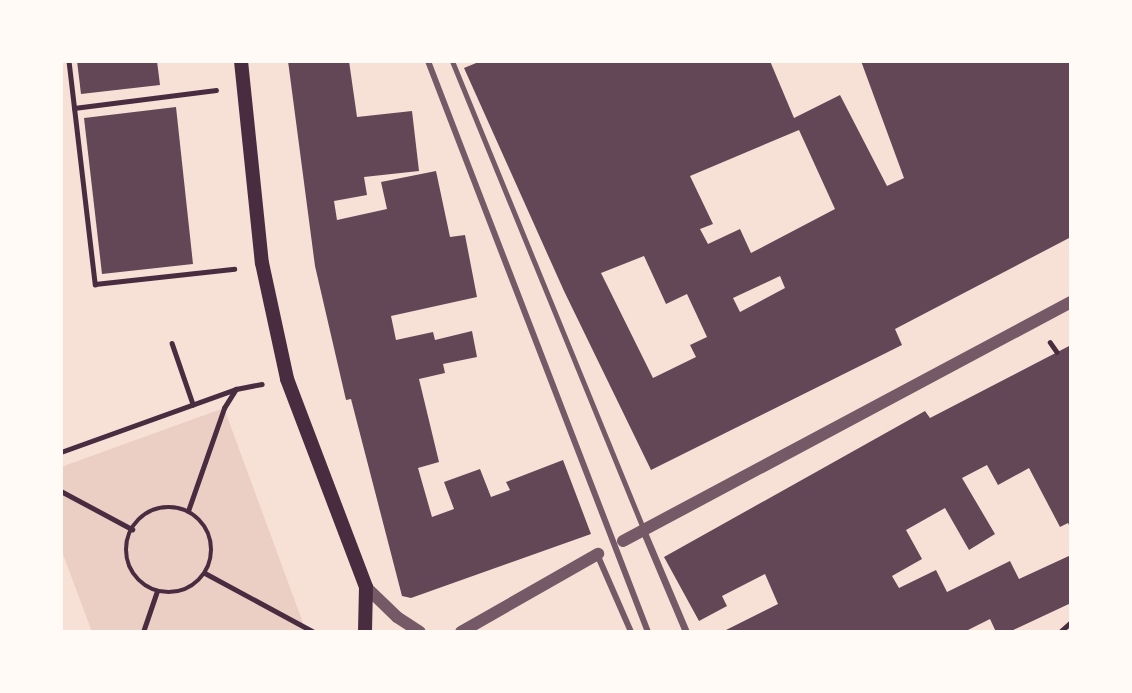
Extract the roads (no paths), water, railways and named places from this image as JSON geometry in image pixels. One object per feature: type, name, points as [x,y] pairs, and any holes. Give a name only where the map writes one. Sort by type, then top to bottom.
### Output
[{"type":"main road","points":[[241,61],[262,263],[287,379],[366,587],[365,632]]},
{"type":"street","points":[[428,61],[648,632]]},
{"type":"street","points":[[623,541],[1071,302]]},
{"type":"street","points":[[643,530],[686,632]]},
{"type":"street","points":[[461,632],[598,554]]},
{"type":"street","points":[[472,632],[598,554]]},
{"type":"street","points":[[598,554],[631,632]]},
{"type":"street","points":[[366,587],[397,617],[421,632]]},
{"type":"lane","points":[[452,61],[643,530]]}]
